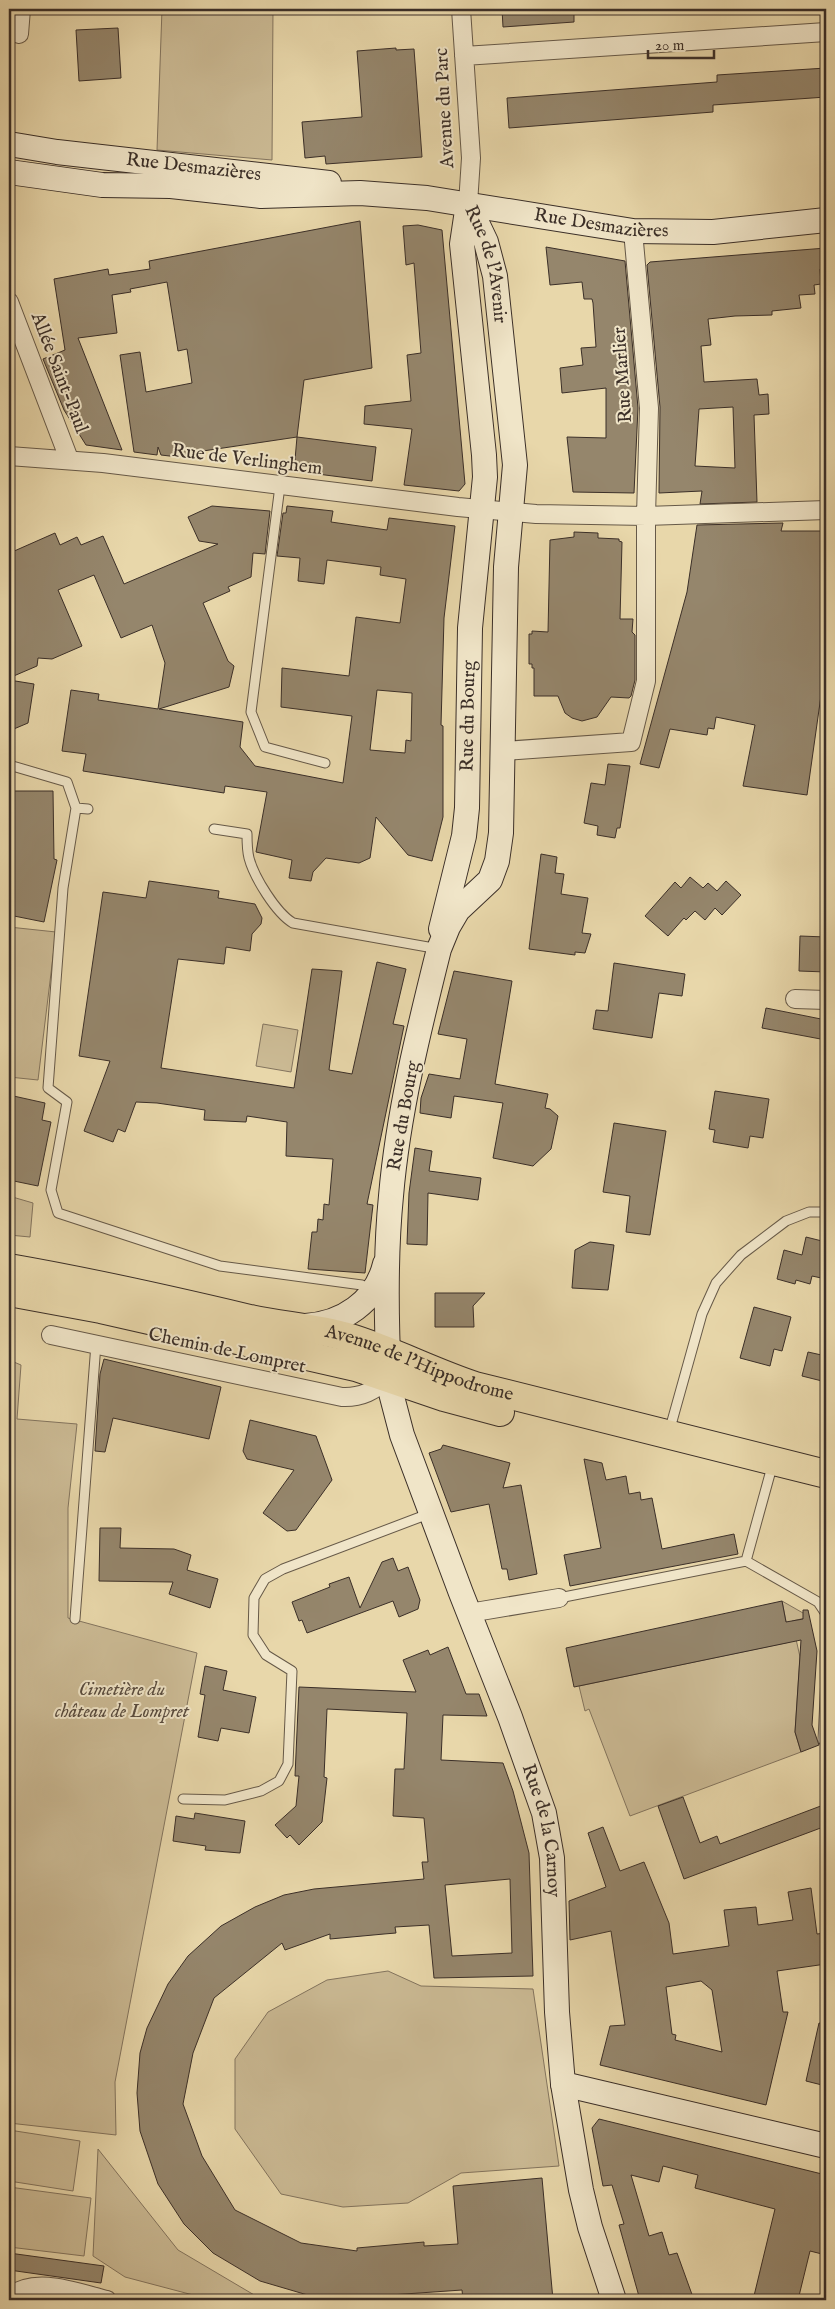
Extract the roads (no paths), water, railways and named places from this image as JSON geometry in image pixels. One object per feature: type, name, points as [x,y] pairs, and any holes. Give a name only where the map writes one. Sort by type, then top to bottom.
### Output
[{"type":"main road","name":"Avenue de l'Hippodrome","points":[[9,1268],[123,1289],[250,1319],[332,1333],[389,1365],[474,1406],[771,1469],[826,1474]]},
{"type":"main road","name":"Avenue de l'Hippodrome","points":[[9,1292],[101,1309],[356,1367],[389,1365],[440,1374],[475,1386],[669,1435],[771,1469],[826,1490]]},
{"type":"street","points":[[19,34],[21,9]]},
{"type":"street","name":"Avenue du Parc","points":[[461,9],[471,158],[468,204]]},
{"type":"street","points":[[464,56],[826,32]]},
{"type":"street","name":"Rue Desmazières","points":[[9,144],[57,152],[335,183],[378,193],[468,204],[633,231],[714,232],[826,220]]},
{"type":"street","name":"Rue Desmazières","points":[[9,172],[102,185],[171,186],[261,196],[378,193]]},
{"type":"street","name":"Rue de l'Avenir","points":[[468,204],[462,244],[484,455],[485,478],[481,509]]},
{"type":"street","name":"Rue de l'Avenir","points":[[468,204],[486,242],[495,276],[515,465],[510,511]]},
{"type":"street","name":"Rue Marlier","points":[[503,751],[631,742],[646,681],[646,516],[649,408],[633,231]]},
{"type":"street","name":"Allée Saint-Paul","points":[[9,302],[68,459]]},
{"type":"street","name":"Rue de Verlinghem","points":[[9,456],[68,459],[481,509]]},
{"type":"street","points":[[481,509],[555,515],[646,516],[826,510]]},
{"type":"street","name":"Rue du Bourg","points":[[389,1365],[388,1255],[390,1195],[400,1124],[439,949],[444,911],[458,864],[467,808],[470,628],[481,509]]},
{"type":"street","name":"Rue du Bourg","points":[[439,949],[452,919],[490,880],[497,862],[501,833],[505,587],[510,511]]},
{"type":"street","points":[[795,999],[826,1000]]},
{"type":"street","name":"Rue du Bourg","points":[[294,1327],[319,1326],[340,1319],[359,1306],[374,1290],[388,1255]]},
{"type":"street","name":"Chemin de Lompret","points":[[51,1335],[342,1398],[361,1396],[371,1392],[389,1365]]},
{"type":"street","name":"Rue de la Carnoy","points":[[389,1365],[391,1393],[398,1422],[469,1614],[510,1717],[547,1823],[552,1858],[557,2012],[564,2084],[583,2198],[614,2300]]},
{"type":"street","points":[[469,1614],[559,1598]]},
{"type":"street","points":[[564,2084],[826,2146]]},
{"type":"street","points":[[9,2297],[16,2290],[34,2287],[54,2288],[107,2300]]},
{"type":"lane","points":[[280,486],[252,712],[265,747],[325,762]]},
{"type":"lane","points":[[9,765],[68,782],[76,808],[63,888],[48,1088],[67,1102],[51,1190],[58,1213],[220,1266],[362,1285],[374,1290]]},
{"type":"lane","points":[[76,808],[88,809]]},
{"type":"lane","points":[[214,829],[247,834],[249,856],[255,874],[281,914],[293,924],[439,949]]},
{"type":"lane","points":[[669,1435],[679,1391],[702,1314],[716,1282],[741,1255],[786,1221],[808,1212],[826,1212]]},
{"type":"lane","points":[[75,1620],[96,1344]]},
{"type":"lane","points":[[746,1561],[771,1469]]},
{"type":"lane","points":[[183,1799],[225,1800],[261,1791],[279,1781],[288,1764],[292,1671],[266,1656],[253,1635],[254,1598],[266,1579],[283,1569],[431,1513]]},
{"type":"lane","points":[[559,1598],[746,1561],[818,1602],[826,1614]]},
{"type":"lane","points":[[823,1740],[826,1677]]},
{"type":"park label","name":"Cimetière du château de Lompret","points":[[122,1701]]}]
